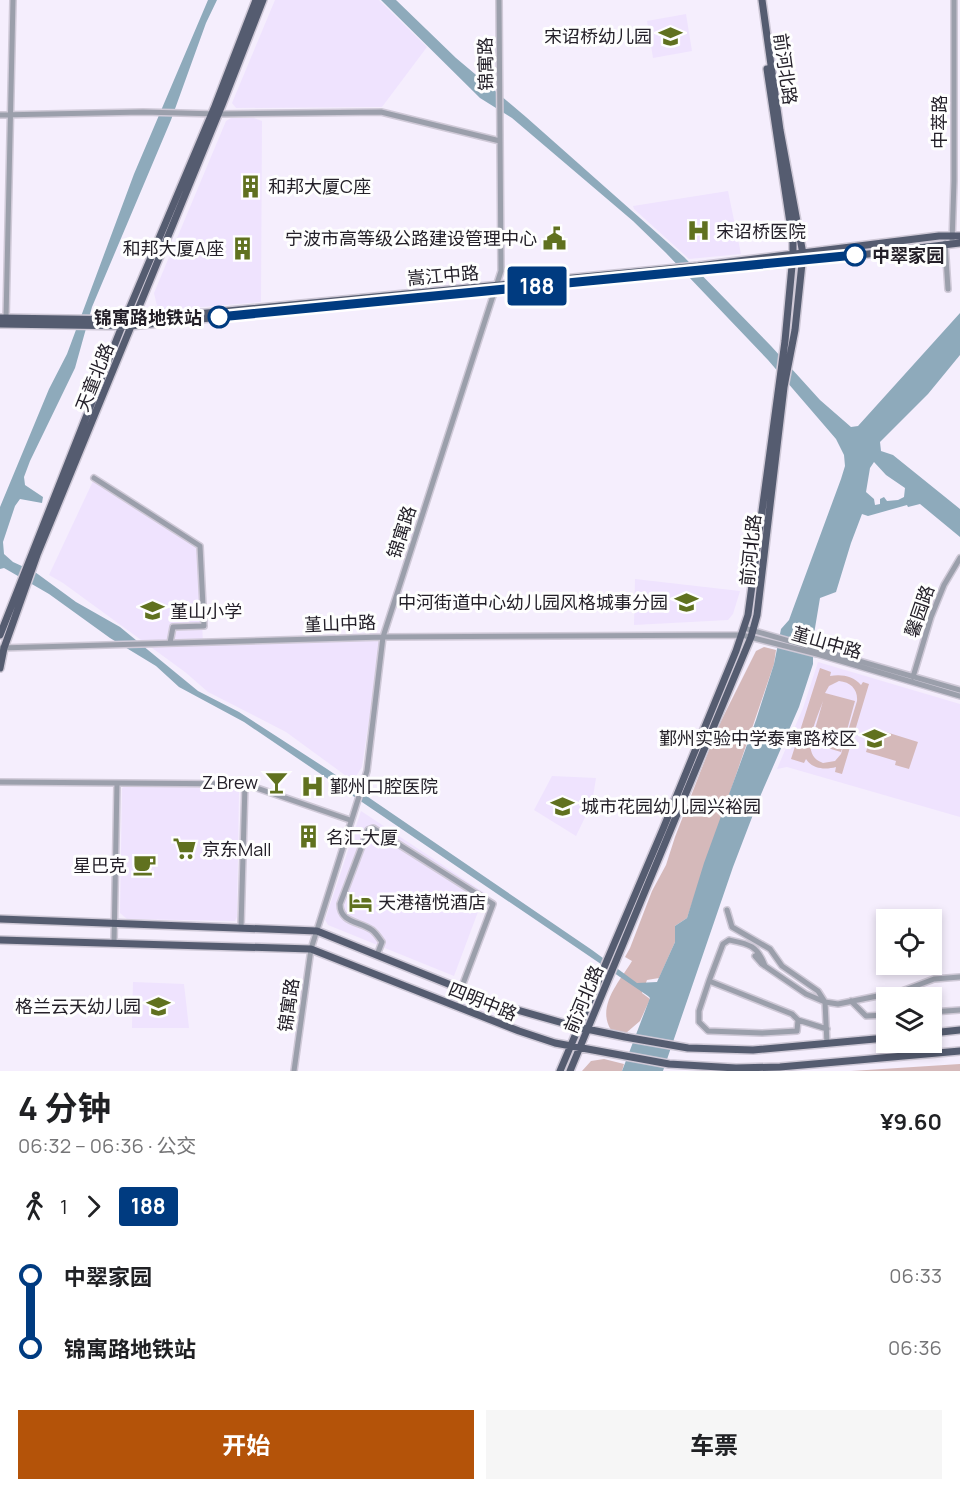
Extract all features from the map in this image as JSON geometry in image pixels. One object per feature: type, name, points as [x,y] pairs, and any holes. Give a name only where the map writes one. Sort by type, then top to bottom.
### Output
[{"type":"main road","name":"天童北路","points":[[243,43],[256,0]]},
{"type":"main road","name":"天童北路","points":[[0,668],[2,648],[23,585],[38,555],[128,323],[243,43],[263,0]]},
{"type":"main road","name":"前河北路","points":[[760,0],[802,258],[795,330],[782,385]]},
{"type":"main road","name":"前河北路","points":[[570,1071],[747,632],[782,385],[793,259],[793,243],[775,132],[760,0]]},
{"type":"main road","name":"嵩江中路","points":[[3,321],[97,326],[793,259],[954,240]]},
{"type":"main road","name":"嵩江中路","points":[[3,321],[128,323]]},
{"type":"main road","points":[[0,635],[23,585],[29,561],[128,323]]},
{"type":"main road","name":"前河北路","points":[[560,1071],[747,632]]},
{"type":"main road","name":"四明中路","points":[[0,919],[316,931],[503,1006],[625,1038],[674,1046],[717,1050],[780,1048],[876,1039]]},
{"type":"main road","name":"四明中路","points":[[0,940],[311,949],[555,1043],[669,1064],[736,1068],[780,1067],[960,1051]]},
{"type":"main road","points":[[942,1032],[960,1030]]},
{"type":"street","points":[[3,321],[12,115],[14,0]]},
{"type":"street","name":"锦寓路","points":[[294,1071],[311,949],[367,771],[383,637],[501,271],[499,0]]},
{"type":"street","name":"中萃路","points":[[948,289],[954,240],[954,0]]},
{"type":"street","points":[[0,115],[215,111],[381,112],[500,141]]},
{"type":"street","points":[[94,478],[200,546],[204,626],[173,627],[170,643]]},
{"type":"street","name":"馨园路","points":[[914,677],[944,585],[960,558]]},
{"type":"street","name":"堇山中路","points":[[2,648],[383,637],[747,632],[960,690]]},
{"type":"street","name":"堇山中路","points":[[818,651],[960,696]]},
{"type":"street","points":[[0,782],[245,784],[350,820]]},
{"type":"street","points":[[114,943],[117,783]]},
{"type":"street","points":[[241,928],[245,784]]},
{"type":"street","points":[[377,956],[382,942],[374,931],[345,918],[340,912],[340,904],[368,831],[373,828],[493,903],[461,989]]},
{"type":"street","points":[[727,910],[732,927],[770,949],[782,966],[818,991],[825,1002],[827,1044]]},
{"type":"street","points":[[765,966],[759,952],[747,943],[729,940],[723,944],[699,1011],[699,1022],[708,1030],[780,1033],[797,1031],[798,1020]]},
{"type":"street","points":[[755,956],[765,966],[806,994],[825,1002],[838,1004],[902,991],[934,979],[960,977]]},
{"type":"street","points":[[709,981],[792,1014],[798,1020],[826,1029]]},
{"type":"street","points":[[850,1001],[866,1016],[876,1016]]},
{"type":"street","points":[[942,1011],[960,1010]]},
{"type":"street","points":[[780,1033],[780,1048]]},
{"type":"shaded area","points":[[275,0],[379,0],[427,47],[382,107],[236,108],[232,103]]},
{"type":"shaded area","name":"宋诏桥幼儿园","points":[[686,14],[692,51],[653,58],[647,21]]},
{"type":"shaded area","points":[[231,118],[254,118],[262,121],[261,302],[166,310],[157,306],[154,293],[226,121]]},
{"type":"shaded area","name":"宋诏桥医院","points":[[728,191],[741,254],[689,259],[633,206]]},
{"type":"shaded area","name":"堇山小学","points":[[94,479],[199,547],[203,645],[381,640],[362,767],[353,781],[286,732],[208,692],[185,672],[49,575]]},
{"type":"shaded area","name":"中河街道中心幼儿园风格城事分园","points":[[635,579],[740,591],[733,614],[728,620],[634,625]]},
{"type":"shaded area","points":[[764,647],[776,650],[774,664],[687,918],[675,926],[675,942],[659,978],[647,980],[642,993],[650,999],[640,1021],[626,1033],[611,1030],[606,1012],[611,994],[632,961],[625,957],[652,891],[666,865],[717,729],[756,651]]},
{"type":"shaded area","name":"鄞州实验中学泰寓路校区","points":[[818,662],[960,704],[960,817],[787,767],[777,769],[803,708]]},
{"type":"shaded area","points":[[820,668],[831,672],[830,676],[847,676],[861,685],[863,682],[869,684],[842,774],[835,772],[836,767],[819,768],[806,759],[804,763],[791,759]],"holes":[[[839,681],[855,690],[857,701],[841,754],[835,761],[823,763],[816,759],[812,752],[810,745],[811,736],[823,701],[811,743],[841,752],[855,701],[825,693],[829,686]]]},
{"type":"shaded area","points":[[873,728],[918,742],[909,769],[895,765],[896,761],[866,752]]},
{"type":"shaded area","name":"城市花园幼儿园兴裕园","points":[[552,776],[596,778],[592,803],[576,836],[534,810]]},
{"type":"shaded area","points":[[125,786],[235,788],[239,791],[237,917],[235,921],[127,919],[120,913],[122,788]]},
{"type":"shaded area","points":[[361,811],[485,893],[454,976],[328,925],[325,920]]},
{"type":"shaded area","name":"格兰云天幼儿园","points":[[133,982],[184,984],[189,1028],[132,1028]]},
{"type":"shaded area","points":[[604,1059],[624,1064],[622,1071],[582,1071],[591,1061]]},
{"type":"shaded area","points":[[960,1064],[960,1071],[851,1071]]},
{"type":"water","points":[[208,0],[217,0],[206,23],[171,120],[92,307],[75,368],[24,477],[25,485],[43,497],[42,503],[20,499],[15,506],[3,542],[4,554],[13,562],[35,572],[76,602],[120,627],[198,691],[239,712],[327,769],[637,983],[657,982],[675,942],[675,926],[687,918],[704,863],[756,720],[774,664],[781,629],[789,620],[841,479],[845,466],[844,455],[836,439],[768,360],[666,253],[633,221],[512,118],[480,98],[381,0],[396,0],[456,58],[684,257],[820,400],[851,427],[858,426],[960,313],[960,355],[928,394],[880,442],[881,451],[893,455],[960,509],[960,537],[920,504],[908,507],[907,505],[868,516],[862,514],[836,592],[820,598],[813,640],[813,664],[799,707],[759,799],[733,867],[663,1071],[622,1071],[650,998],[648,996],[244,722],[179,687],[156,666],[110,638],[49,594],[4,568],[0,569],[0,507],[49,389],[67,354],[134,174]],"holes":[[[874,462],[886,475],[905,488],[904,497],[887,501],[884,497],[880,499],[880,504],[875,505],[874,499],[866,492],[870,468]]]},
{"type":"bus line","name":"188","points":[[219,317],[474,291],[659,276],[855,255]]},
{"type":"place","name":"宋诏桥幼儿园","points":[[670,36]]},
{"type":"place","name":"和邦大厦C座","points":[[250,186]]},
{"type":"place","name":"宋诏桥医院","points":[[698,231]]},
{"type":"place","name":"宁波市高等级公路建设管理中心","points":[[555,238]]},
{"type":"place","name":"和邦大厦A座","points":[[242,248]]},
{"type":"place","name":"中翠家园","points":[[855,255]]},
{"type":"place","name":"锦寓路地铁站","points":[[219,317]]},
{"type":"place","name":"中河街道中心幼儿园风格城事分园","points":[[686,602]]},
{"type":"place","name":"堇山小学","points":[[152,611]]},
{"type":"place","name":"鄞州实验中学泰寓路校区","points":[[875,738]]},
{"type":"place","name":"Z Brew","points":[[276,782]]},
{"type":"place","name":"鄞州口腔医院","points":[[312,786]]},
{"type":"place","name":"城市花园幼儿园兴裕园","points":[[563,806]]},
{"type":"place","name":"名汇大厦","points":[[308,837]]},
{"type":"place","name":"京东Mall","points":[[184,849]]},
{"type":"place","name":"星巴克","points":[[145,865]]},
{"type":"place","name":"天港禧悦酒店","points":[[360,902]]},
{"type":"place","name":"格兰云天幼儿园","points":[[159,1006]]}]
